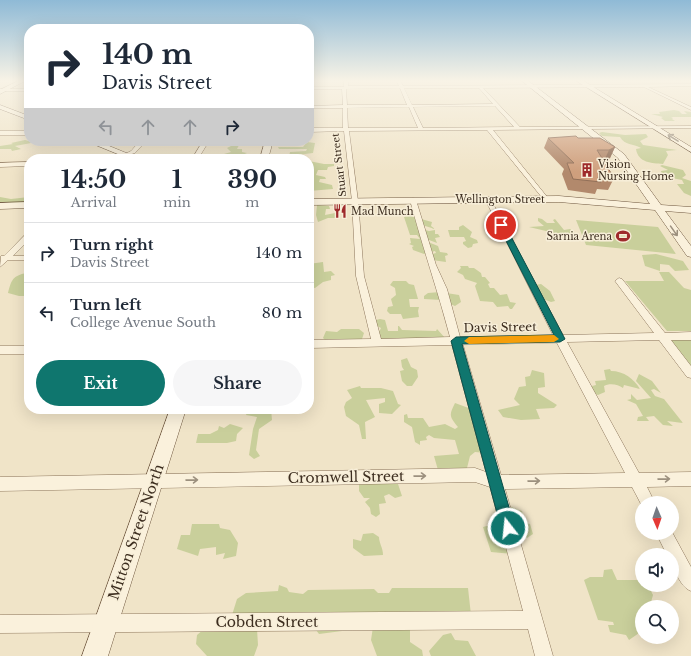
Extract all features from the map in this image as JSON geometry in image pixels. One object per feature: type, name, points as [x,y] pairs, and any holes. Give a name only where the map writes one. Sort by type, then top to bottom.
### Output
[{"type":"main road","points":[[10,111],[24,116]]},
{"type":"main road","points":[[562,111],[621,156],[691,254]]},
{"type":"main road","points":[[628,111],[691,150]]},
{"type":"main road","points":[[102,146],[122,154]]},
{"type":"main road","name":"Wellington Street","points":[[314,202],[546,199],[584,200],[691,210]]},
{"type":"main road","points":[[0,206],[24,205]]},
{"type":"main road","name":"Mitton Street North","points":[[95,656],[176,414]]},
{"type":"street","name":"Stuart Street","points":[[345,111],[346,130],[355,201],[360,276],[377,342]]},
{"type":"street","points":[[412,111],[421,129]]},
{"type":"street","points":[[501,111],[518,128]]},
{"type":"street","points":[[314,130],[691,127]]},
{"type":"street","points":[[489,129],[546,199]]},
{"type":"street","points":[[0,133],[24,133]]},
{"type":"street","points":[[133,154],[138,146]]},
{"type":"street","points":[[0,165],[24,164]]},
{"type":"street","points":[[413,200],[432,265],[442,289],[544,656]]},
{"type":"street","points":[[488,200],[560,339],[644,496]]},
{"type":"street","points":[[0,264],[3,258],[24,240]]},
{"type":"street","points":[[3,258],[24,258]]},
{"type":"street","points":[[618,281],[691,374]]},
{"type":"street","name":"Davis Street","points":[[314,344],[691,336]]},
{"type":"street","points":[[0,350],[24,350]]},
{"type":"street","name":"Cromwell Street","points":[[0,484],[475,475],[495,482],[691,479]]},
{"type":"street","points":[[668,540],[691,583]]},
{"type":"street","name":"Cobden Street","points":[[0,624],[534,620]]},
{"type":"green space","points":[[677,111],[682,114],[687,114],[684,111],[691,112],[691,117],[671,117],[675,121],[665,121],[661,118],[663,117],[651,114],[660,114],[659,112]]},
{"type":"green space","points":[[602,132],[625,135],[646,134],[648,137],[640,141],[643,145],[677,150],[666,151],[668,155],[663,164],[650,163],[643,160],[637,154],[636,149],[641,148],[624,142],[620,137],[602,136],[599,133]]},
{"type":"green space","points":[[24,140],[24,144],[15,146],[21,149],[12,151],[11,149],[0,149],[0,146],[13,144],[11,143]]},
{"type":"green space","points":[[315,143],[313,153],[305,154],[290,154],[290,152],[306,151],[307,149],[279,149],[278,147],[314,146]]},
{"type":"green space","points":[[231,146],[238,146],[237,149],[242,149],[242,152],[247,153],[224,154],[231,152],[227,148]]},
{"type":"green space","points":[[314,162],[334,164],[334,166],[328,167],[327,170],[318,170],[316,175],[325,177],[326,179],[320,179],[319,182],[332,185],[333,189],[314,191]]},
{"type":"green space","points":[[662,165],[683,170],[686,175],[682,178],[691,181],[691,196],[684,193],[677,184],[684,184],[682,180],[662,176],[661,171],[668,170],[660,166]]},
{"type":"green space","points":[[0,197],[11,199],[24,198],[24,203],[0,204]]},
{"type":"green space","points":[[317,205],[329,206],[330,209],[326,209],[325,215],[335,213],[339,215],[338,218],[328,218],[318,222],[316,215]]},
{"type":"green space","points":[[410,216],[432,222],[431,226],[435,229],[422,225],[422,229],[429,231],[435,230],[435,234],[438,234],[440,237],[435,238],[437,243],[429,240],[428,242],[438,246],[440,252],[447,253],[448,255],[445,256],[446,262],[432,260],[432,254],[436,253],[435,251],[424,254],[413,250],[412,247],[414,246],[409,244],[411,243],[410,238],[420,239],[417,235],[410,235],[404,217]]},
{"type":"green space","points":[[538,218],[547,223],[555,223],[553,220],[555,219],[564,230],[570,229],[574,232],[573,236],[529,227],[544,226],[538,221]]},
{"type":"green space","name":"Sarnia Arena","points":[[576,220],[658,227],[676,254],[586,245]]},
{"type":"green space","points":[[463,225],[472,232],[470,237],[477,240],[478,243],[473,244],[472,247],[468,248],[463,244],[463,242],[466,241],[464,237],[450,237],[448,230],[459,230],[459,227]]},
{"type":"green space","points":[[656,254],[683,261],[689,270],[675,271],[669,265],[660,264],[660,271],[645,266],[642,255]]},
{"type":"green space","points":[[323,262],[324,272],[331,271],[335,275],[331,276],[331,280],[323,282],[315,288],[314,288],[314,263]]},
{"type":"green space","points":[[460,266],[474,268],[490,283],[488,284],[490,288],[494,288],[500,295],[507,294],[510,302],[516,303],[512,309],[508,306],[497,307],[493,302],[480,301],[475,286],[477,283],[465,279],[463,275],[457,272],[461,268]]},
{"type":"green space","points":[[659,272],[669,272],[684,288],[691,290],[691,331],[667,331],[625,281],[664,281]]},
{"type":"green space","points":[[24,274],[24,296],[8,293],[12,280]]},
{"type":"green space","points":[[393,281],[406,281],[409,284],[414,285],[418,299],[409,299],[410,307],[419,307],[419,317],[403,319],[401,314],[390,314],[387,311],[388,307],[393,306],[391,299],[396,295],[395,288],[390,285]]},
{"type":"green space","points":[[541,284],[550,291],[555,301],[551,302],[543,299],[539,292],[541,292],[538,291],[535,285]]},
{"type":"green space","points":[[440,292],[459,295],[461,302],[455,306],[441,300],[424,299],[424,296],[428,293]]},
{"type":"green space","points":[[376,320],[385,320],[388,331],[398,331],[398,326],[402,330],[436,331],[437,329],[446,339],[380,342],[379,332],[381,328],[375,325]]},
{"type":"green space","points":[[341,329],[359,329],[364,333],[361,342],[328,343],[323,338],[326,331],[337,332]]},
{"type":"green space","points":[[691,338],[691,371],[666,339]]},
{"type":"green space","points":[[407,358],[411,367],[417,370],[418,377],[412,386],[407,386],[402,381],[400,371],[404,370],[401,360]]},
{"type":"green space","points":[[610,369],[611,371],[620,372],[628,376],[640,389],[624,385],[623,388],[611,384],[604,386],[605,392],[598,395],[591,392],[592,386],[596,385],[595,381],[606,380],[604,370]]},
{"type":"green space","points":[[532,370],[544,373],[545,387],[538,388],[538,393],[557,405],[554,408],[536,409],[540,419],[521,420],[503,417],[498,410],[520,405],[514,399],[519,387],[526,386],[525,377],[530,376]]},
{"type":"green space","points":[[639,374],[652,381],[661,393],[654,389],[651,390],[655,396],[664,399],[683,423],[667,421],[673,426],[663,425],[654,416],[646,417],[649,421],[637,421],[638,417],[643,416],[636,404],[627,400],[631,399],[631,394],[637,400],[651,398],[636,381]]},
{"type":"green space","points":[[360,386],[361,388],[381,388],[393,391],[398,404],[401,405],[392,414],[379,413],[379,404],[385,402],[385,398],[366,400],[375,417],[365,422],[366,439],[362,439],[359,425],[346,416],[344,407],[346,402],[352,398],[347,390]]},
{"type":"green space","points":[[455,403],[474,410],[486,453],[475,452],[470,456],[467,468],[438,470],[434,456],[459,454],[455,440],[434,438],[429,435],[426,437],[427,440],[420,441],[420,445],[415,442],[412,427],[404,422],[404,415],[407,414],[408,418],[423,418],[429,427],[445,424],[455,429],[458,427],[452,418],[451,413]]},
{"type":"green space","points":[[271,414],[272,420],[259,429],[256,450],[260,456],[254,459],[249,455],[253,429],[257,417],[246,415]]},
{"type":"green space","points":[[230,424],[243,428],[237,434],[236,441],[227,443],[196,443],[198,434],[210,434],[218,430],[219,426],[224,428]]},
{"type":"green space","points":[[359,480],[398,484],[402,496],[395,498],[389,494],[384,496],[386,503],[379,504],[380,514],[376,517],[371,514],[370,508],[365,502],[370,498],[364,498],[359,491]]},
{"type":"green space","points":[[503,504],[522,511],[526,523],[530,524],[533,534],[527,538],[519,533],[514,534],[512,554],[491,552],[483,527],[494,524],[503,529]]},
{"type":"green space","points":[[192,524],[219,524],[220,528],[230,530],[238,543],[236,556],[223,559],[225,553],[216,555],[216,547],[200,549],[198,556],[177,549],[181,535],[190,535]]},
{"type":"green space","points":[[373,533],[379,537],[383,555],[364,556],[353,548],[353,539],[361,541],[363,534]]},
{"type":"green space","points":[[612,569],[617,580],[635,580],[635,592],[652,592],[653,595],[652,600],[635,600],[635,636],[629,640],[626,635],[610,632],[608,625],[614,625],[613,622],[598,620],[584,580],[590,577],[603,577],[604,570]]},
{"type":"green space","points":[[279,585],[287,588],[289,592],[303,594],[308,590],[374,589],[378,593],[389,593],[392,588],[468,588],[471,615],[410,628],[410,642],[422,650],[423,656],[377,656],[371,640],[373,627],[319,634],[313,626],[257,629],[258,645],[254,656],[207,656],[196,644],[197,635],[217,618],[232,615],[237,599],[246,593],[278,591]]},
{"type":"green space","points":[[451,633],[455,640],[468,641],[476,656],[431,656],[429,651],[443,635]]},
{"type":"building","points":[[576,136],[578,138],[600,138],[615,147],[609,150],[597,150],[614,178],[598,177],[601,182],[573,179],[567,163],[574,163],[548,138]]},
{"type":"slow traffic","points":[[469,341],[554,339]]},
{"type":"place","name":"Vision Nursing Home","points":[[587,170]]},
{"type":"place","name":"Mad Munch","points":[[340,211]]},
{"type":"place","name":"Sarnia Arena","points":[[623,236]]},
{"type":"route","points":[[501,225],[560,339],[456,341],[508,528]]}]
